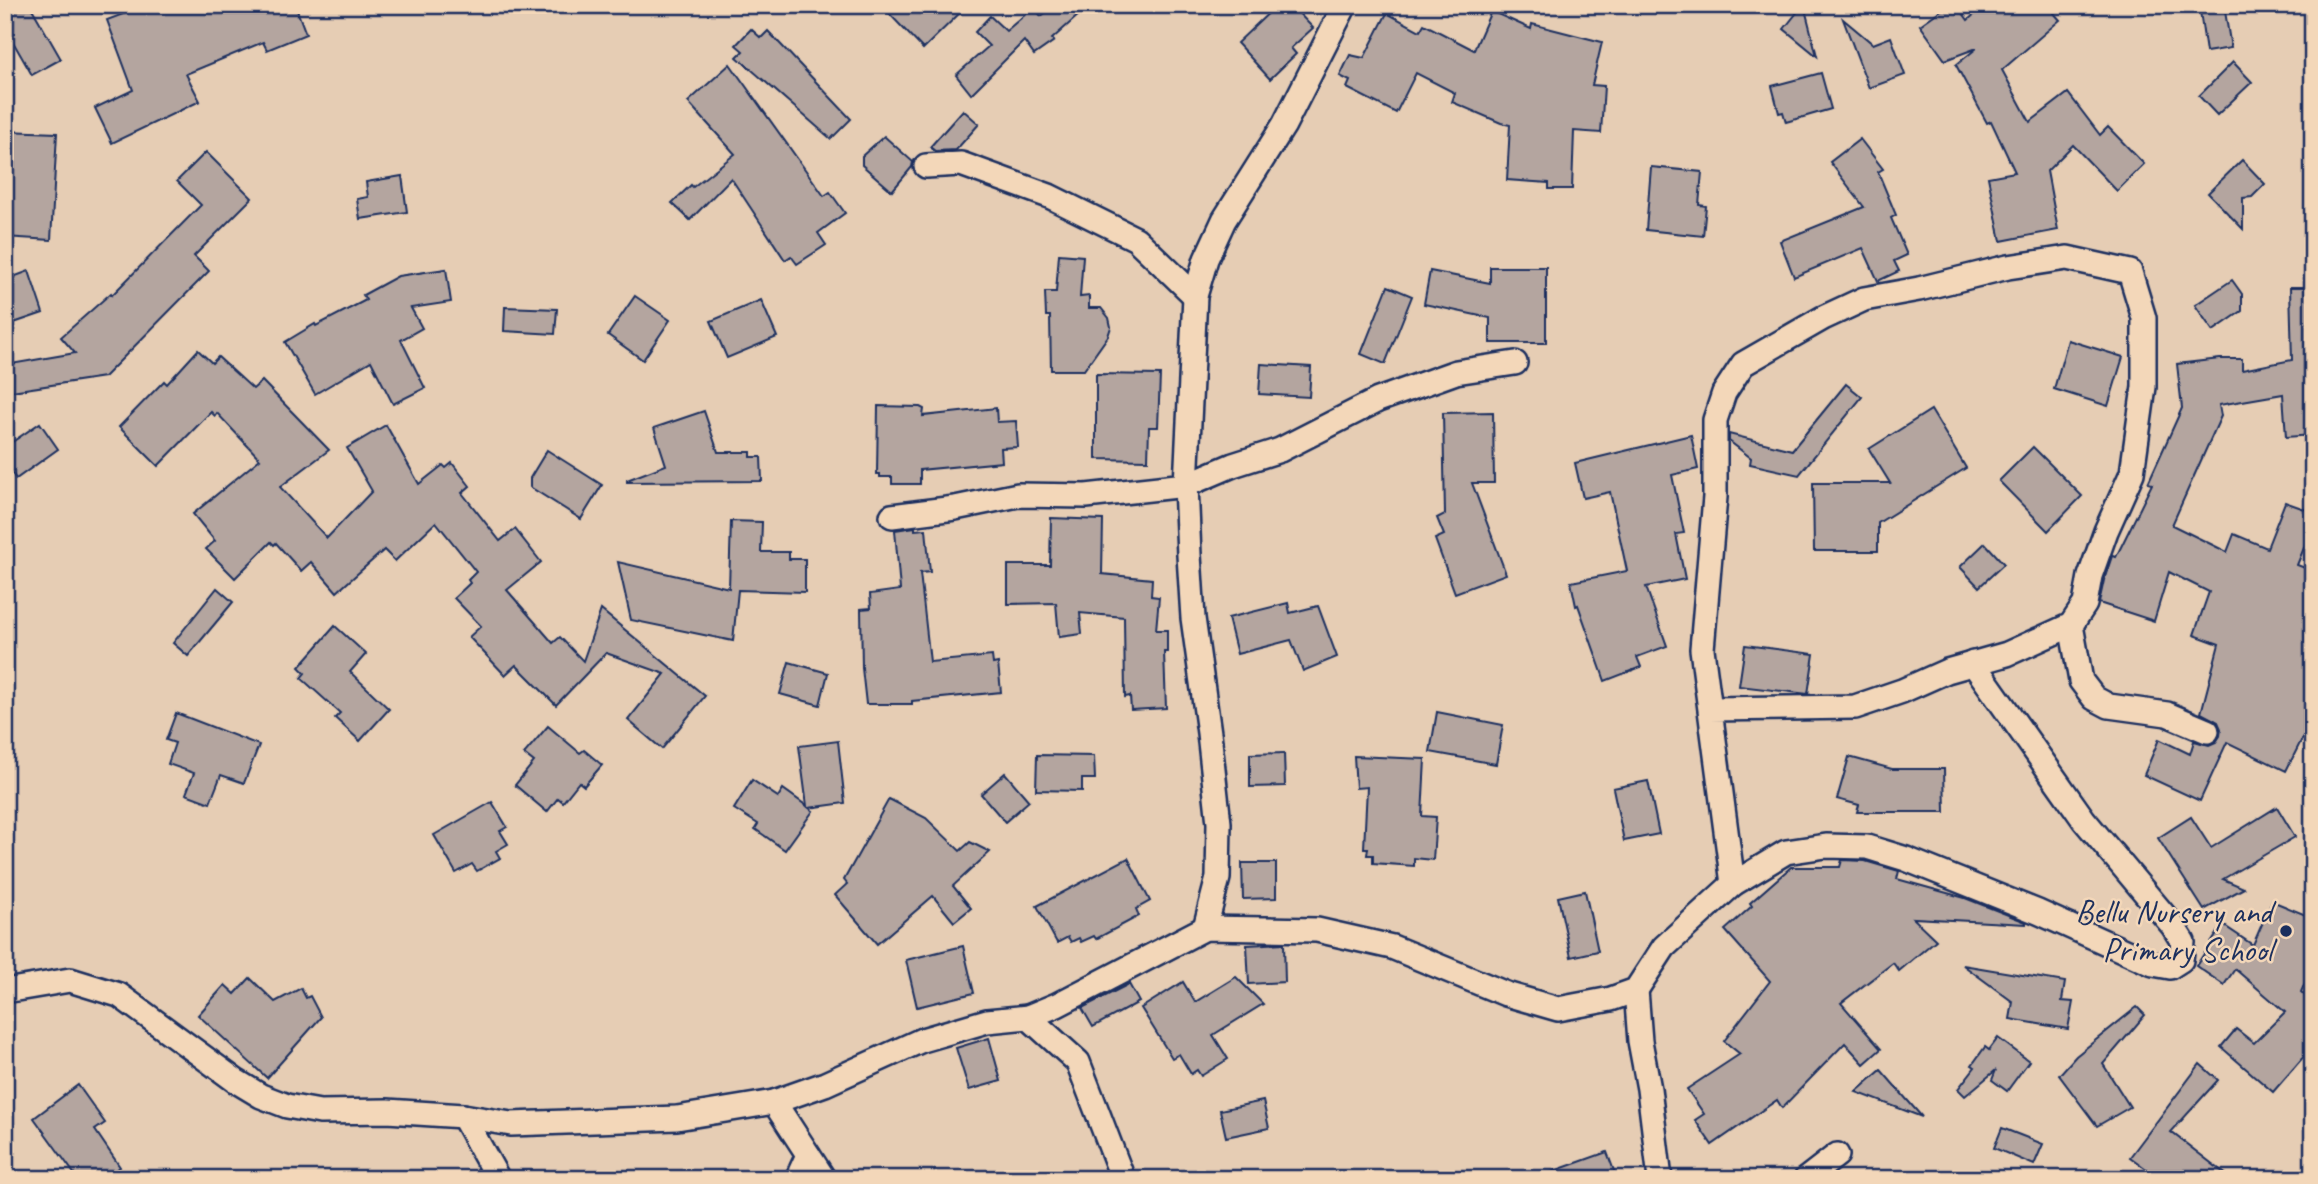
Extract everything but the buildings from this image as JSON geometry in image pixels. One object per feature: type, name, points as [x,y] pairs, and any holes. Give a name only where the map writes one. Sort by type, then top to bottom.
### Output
[{"type":"street","points":[[1205,928],[1217,878],[1219,823],[1193,618],[1186,485],[1195,296],[1206,259],[1224,220],[1284,125],[1345,5]]},
{"type":"street","points":[[926,166],[961,164],[1049,196],[1136,239],[1195,296]]},
{"type":"street","points":[[1710,709],[1855,707],[1973,663],[2007,654],[2071,625],[2085,604],[2090,576],[2106,531],[2132,473],[2144,387],[2144,318],[2130,272],[2067,258],[2008,267],[1919,289],[1864,299],[1823,317],[1743,364],[1724,393],[1715,420],[1715,497],[1702,649],[1710,709],[1734,884]]},
{"type":"street","points":[[892,516],[955,508],[1018,495],[1086,496],[1186,485],[1233,465],[1280,450],[1378,400],[1456,372],[1515,363]]},
{"type":"street","points":[[2071,625],[2081,681],[2094,698],[2109,706],[2167,714],[2207,731]]},
{"type":"street","points":[[5,991],[70,980],[119,995],[236,1081],[261,1096],[287,1106],[320,1112],[387,1111],[463,1116],[511,1124],[664,1119],[774,1102],[825,1083],[922,1040],[987,1021],[1028,1017],[1057,1005],[1205,928],[1317,930],[1354,938],[1392,947],[1506,994],[1558,1009],[1611,999],[1636,990],[1664,947],[1734,884],[1786,852],[1826,846],[1867,847],[1906,859],[2038,912],[2152,964],[2170,967],[2181,960],[2183,942],[2173,926],[2084,820],[1973,663]]},
{"type":"street","points":[[1636,990],[1640,1041],[1660,1179]]},
{"type":"street","points":[[1028,1017],[1079,1062],[1123,1179]]},
{"type":"street","points":[[774,1102],[824,1179]]},
{"type":"street","points":[[463,1116],[498,1179]]},
{"type":"street","points":[[797,1179],[807,1155]]},
{"type":"street","points":[[1806,1179],[1837,1155]]},
{"type":"place","name":"Bellu Nursery and Primary School","points":[[2286,931]]}]
